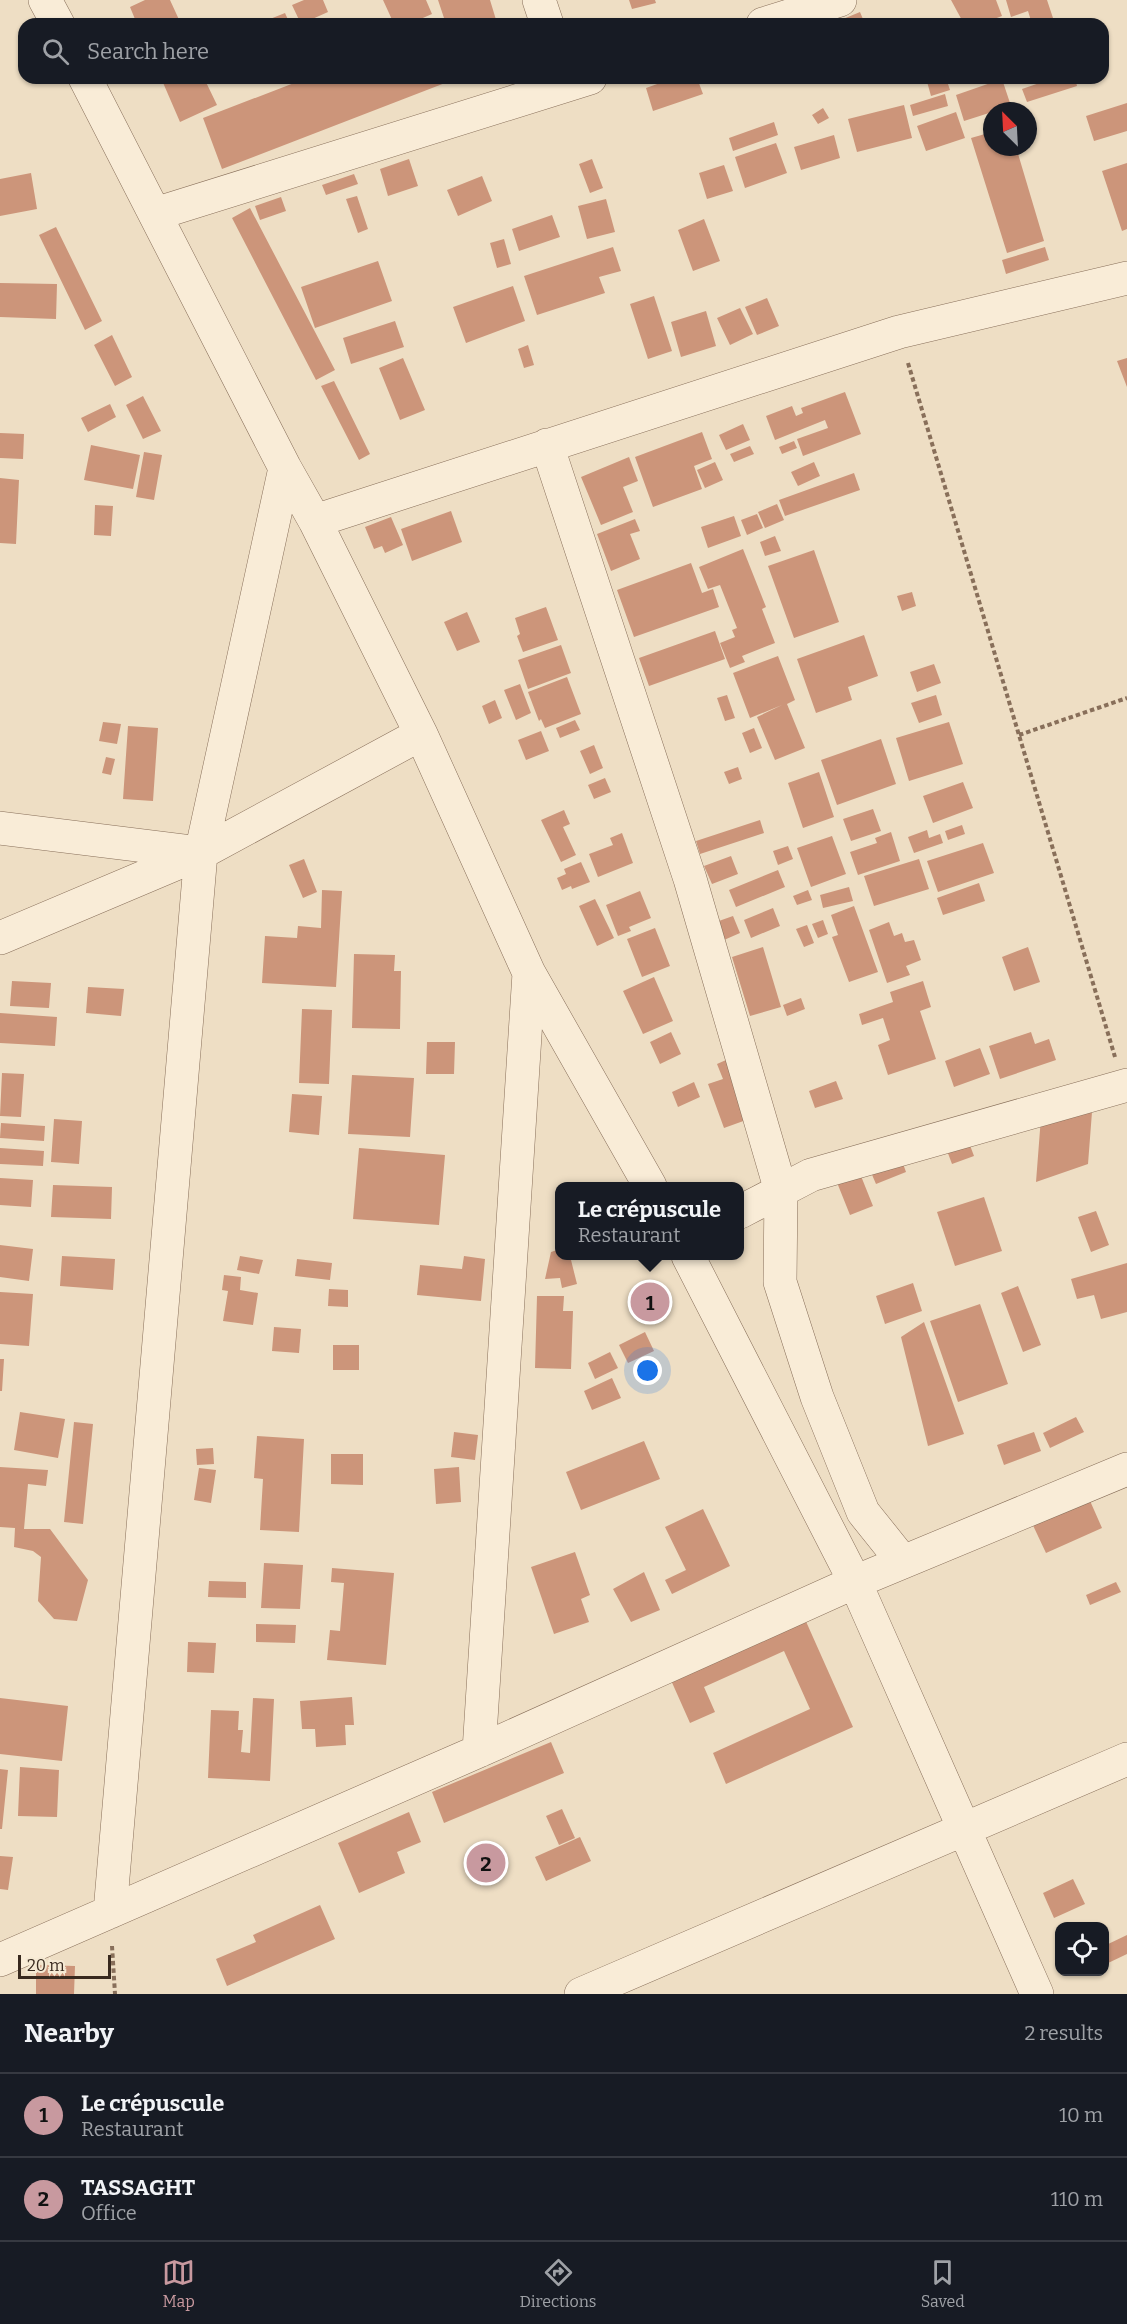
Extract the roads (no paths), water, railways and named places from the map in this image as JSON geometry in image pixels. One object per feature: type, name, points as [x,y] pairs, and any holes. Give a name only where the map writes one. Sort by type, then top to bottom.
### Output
[{"type":"street","points":[[45,0],[55,18]]},
{"type":"street","points":[[539,0],[545,18]]},
{"type":"street","points":[[782,18],[840,0]]},
{"type":"street","points":[[88,84],[285,468],[315,521],[421,734],[529,973],[648,1182]]},
{"type":"street","points":[[155,214],[561,84]]},
{"type":"street","points":[[315,521],[899,332],[1127,278]]},
{"type":"street","points":[[547,445],[690,879],[781,1191],[780,1282],[817,1397],[863,1512],[903,1562]]},
{"type":"street","points":[[110,1912],[201,853],[285,468]]},
{"type":"street","points":[[0,938],[201,853],[421,734]]},
{"type":"street","points":[[0,828],[201,853]]},
{"type":"street","points":[[479,1750],[529,973]]},
{"type":"street","points":[[744,1210],[811,1176],[1125,1085]]},
{"type":"street","points":[[690,1260],[855,1582],[1037,1994]]},
{"type":"street","points":[[0,1960],[855,1582],[1127,1469]]},
{"type":"street","points":[[581,1994],[1127,1759]]},
{"type":"place","name":"Le crépuscule","points":[[650,1302]]},
{"type":"place","name":"TASSAGHT","points":[[486,1863]]}]
